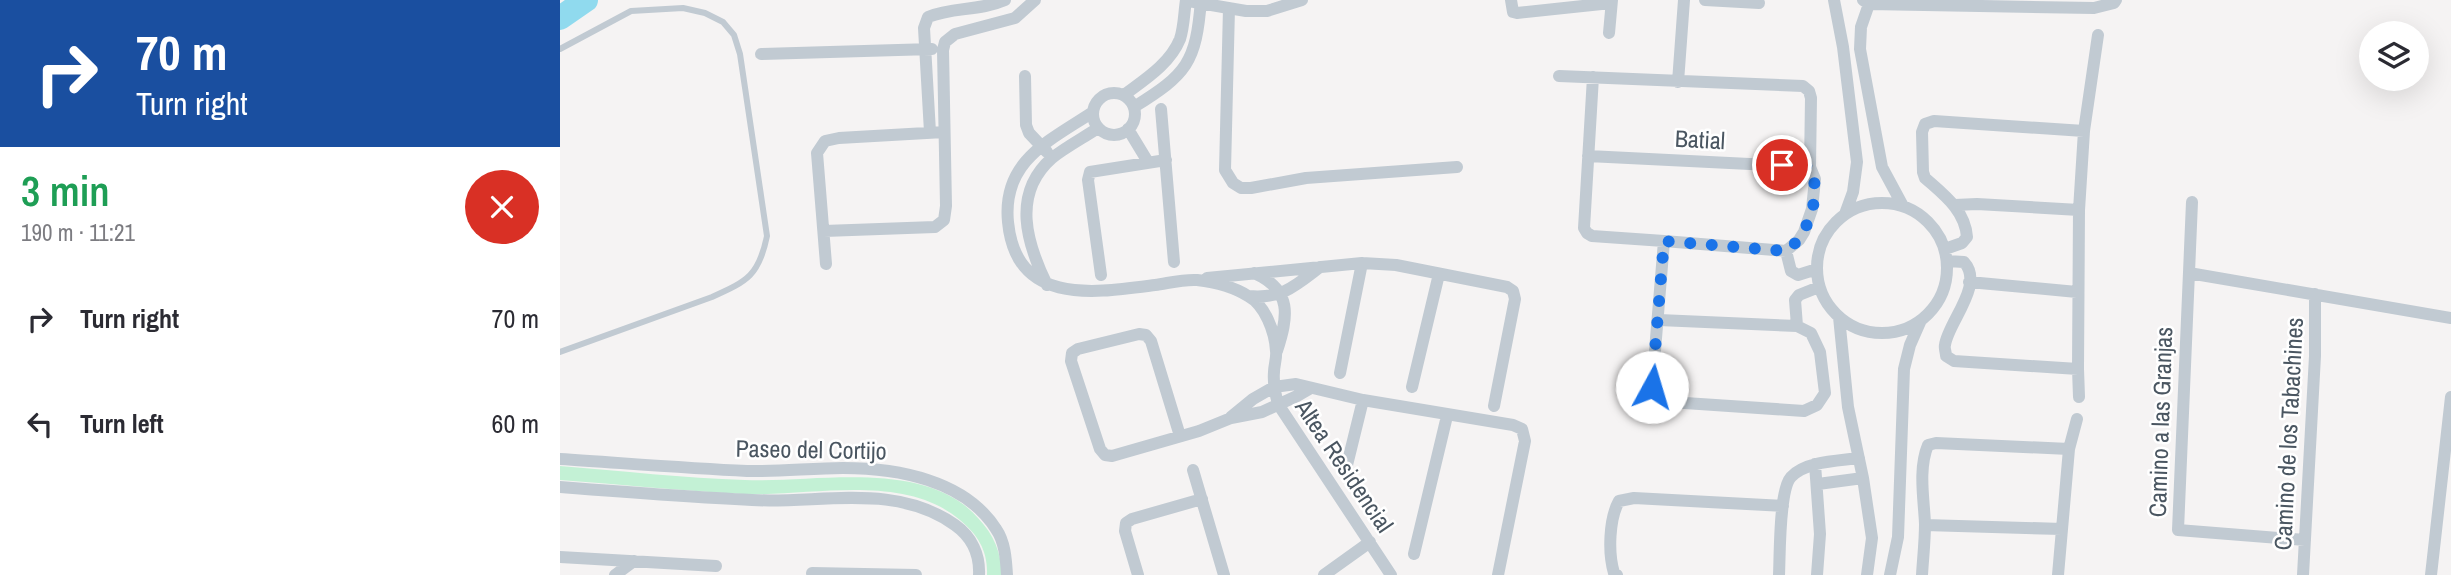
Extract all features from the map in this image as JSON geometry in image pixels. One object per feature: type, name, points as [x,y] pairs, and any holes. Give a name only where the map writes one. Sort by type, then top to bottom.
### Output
[{"type":"street","points":[[930,132],[924,28],[928,17],[940,12],[978,8],[1005,0]]},
{"type":"street","points":[[824,232],[935,226],[944,220],[945,41],[954,34],[1015,18],[1035,0]]},
{"type":"street","points":[[1124,95],[1134,107],[1135,115],[1128,129],[1113,135],[1105,133],[1094,121],[1095,104],[1108,94],[1124,95],[1173,54],[1181,37],[1187,0],[1228,8],[1267,10],[1302,0]]},
{"type":"street","points":[[1511,0],[1513,12],[1517,13],[1611,1],[1609,33]]},
{"type":"street","points":[[1678,82],[1684,0]]},
{"type":"street","points":[[1704,0],[1759,3]]},
{"type":"street","points":[[1834,0],[1843,47],[1857,162],[1853,192],[1845,214]]},
{"type":"street","points":[[1903,206],[1882,167],[1860,49],[1866,2],[2094,8],[2114,3],[2116,0]]},
{"type":"street","points":[[1134,107],[1159,91],[1189,62],[1196,43],[1201,1]]},
{"type":"street","points":[[1228,8],[1225,170],[1233,184],[1241,188],[1251,188],[1306,178],[1457,167]]},
{"type":"street","points":[[2079,397],[2079,210],[2084,131],[2098,35]]},
{"type":"street","points":[[761,54],[943,50]]},
{"type":"street","points":[[1025,76],[1026,125],[1029,133],[1052,158]]},
{"type":"street","points":[[1559,76],[1593,77],[1678,82],[1802,86],[1809,91],[1811,98],[1810,166],[1815,179],[1812,209],[1799,240],[1787,251],[1592,236],[1587,233],[1584,228],[1593,77]]},
{"type":"street","points":[[1161,109],[1174,262]]},
{"type":"street","points":[[1093,112],[1041,146],[1013,179],[1007,206],[1012,243],[1035,278],[1048,285],[1077,291],[1126,289],[1362,263],[1396,265],[1507,287],[1513,292],[1515,299],[1494,406]]},
{"type":"street","points":[[1946,255],[1967,237],[1966,228],[1955,205],[1925,178],[1922,132],[1925,124],[1934,121],[2084,131]]},
{"type":"street","points":[[1048,285],[1029,244],[1026,220],[1032,187],[1052,158],[1098,128]]},
{"type":"street","points":[[1128,129],[1148,162]]},
{"type":"street","points":[[826,264],[817,153],[825,141],[944,132]]},
{"type":"street","name":"Batial","points":[[1588,156],[1810,166]]},
{"type":"street","points":[[1101,275],[1088,180],[1090,172],[1166,160]]},
{"type":"street","name":"Camino a las Granjas","points":[[2192,202],[2178,530],[2305,540]]},
{"type":"street","points":[[1878,203],[1903,206],[1925,218],[1940,237],[1946,255],[1945,286],[1941,298],[1921,320],[1906,329],[1882,333],[1859,329],[1839,317],[1819,287],[1817,270],[1823,241],[1836,221],[1855,208],[1878,203]]},
{"type":"street","points":[[1955,205],[2079,210]]},
{"type":"street","points":[[1659,320],[1797,326],[1811,333],[1820,352],[1825,393],[1817,405],[1804,411],[1658,399],[1652,387],[1664,241]]},
{"type":"street","points":[[1787,251],[1791,271],[1798,275],[1817,270]]},
{"type":"street","points":[[1946,255],[1964,262],[1968,267],[1969,282],[1965,302],[1945,345],[1947,356],[1954,361],[2078,369]]},
{"type":"street","points":[[1340,373],[1362,263]]},
{"type":"street","points":[[1196,280],[1223,285],[1249,296],[1266,297],[1281,294],[1320,267]]},
{"type":"street","points":[[1254,273],[1272,283],[1281,294],[1286,311],[1285,326],[1276,351]]},
{"type":"street","points":[[2189,273],[2451,318]]},
{"type":"street","points":[[1412,387],[1439,274]]},
{"type":"street","points":[[1969,282],[2077,292]]},
{"type":"street","points":[[1797,326],[1795,300],[1799,295],[1819,287]]},
{"type":"street","name":"Camino de los Tabachines","points":[[2303,575],[2315,356],[2315,295]]},
{"type":"street","name":"Altea Residencial","points":[[1249,296],[1267,317],[1276,351],[1274,387],[1278,404],[1391,575]]},
{"type":"street","points":[[1839,317],[1848,407],[1872,538],[1867,575]]},
{"type":"street","points":[[1890,575],[1898,537],[1904,369],[1910,345],[1921,320]]},
{"type":"street","points":[[1180,436],[1151,341],[1146,335],[1139,334],[1078,349],[1072,354],[1071,361],[1100,449],[1105,455],[1112,456],[1199,431],[1231,418],[1262,412],[1297,397],[1309,388]]},
{"type":"street","points":[[1231,418],[1253,399],[1274,387],[1296,384],[1363,400],[1513,425],[1522,429],[1525,441],[1498,575]]},
{"type":"street","points":[[2431,575],[2451,397]]},
{"type":"street","points":[[1347,464],[1363,400]]},
{"type":"street","points":[[1413,554],[1447,416]]},
{"type":"street","points":[[2058,575],[2070,449],[2077,419]]},
{"type":"street","points":[[1922,575],[1925,525],[1922,501],[1924,453],[1928,445],[1936,443],[2070,449]]},
{"type":"street","points":[[1779,575],[1783,506],[1786,485],[1790,478],[1815,464],[1859,458]]},
{"type":"street","name":"Paseo del Cortijo","points":[[560,459],[747,471],[882,470],[918,477],[948,488],[971,501],[988,518],[997,529],[1003,544],[1007,575]]},
{"type":"street","points":[[1815,464],[1820,534],[1817,575]]},
{"type":"street","points":[[1193,470],[1224,575]]},
{"type":"street","points":[[1818,484],[1863,478]]},
{"type":"street","name":"Paseo del Cortijo","points":[[560,487],[756,500],[867,497],[903,502],[940,514],[963,531],[975,547],[980,564],[979,575]]},
{"type":"street","points":[[1617,575],[1611,562],[1614,510],[1619,501],[1634,498],[1783,506]]},
{"type":"street","points":[[1138,575],[1125,531],[1126,523],[1202,499]]},
{"type":"street","points":[[1925,525],[2062,529]]},
{"type":"street","points":[[1324,575],[1370,542]]},
{"type":"street","points":[[560,557],[716,566]]},
{"type":"street","points":[[615,575],[634,561]]},
{"type":"street","points":[[812,573],[916,575]]},
{"type":"lane","points":[[560,49],[631,11],[683,8],[705,13],[723,22],[734,35],[740,54],[767,236],[763,257],[755,272],[735,287],[560,352]]},
{"type":"green space","points":[[560,466],[745,480],[869,478],[900,480],[929,487],[956,499],[984,524],[996,544],[1002,575],[987,575],[986,558],[981,544],[960,520],[937,505],[911,496],[855,490],[742,494],[560,480]]},
{"type":"waterway","points":[[560,18],[586,0]]},
{"type":"route","points":[[1652,387],[1664,241],[1787,251],[1804,232],[1812,209],[1815,179],[1810,166],[1782,165]]}]
